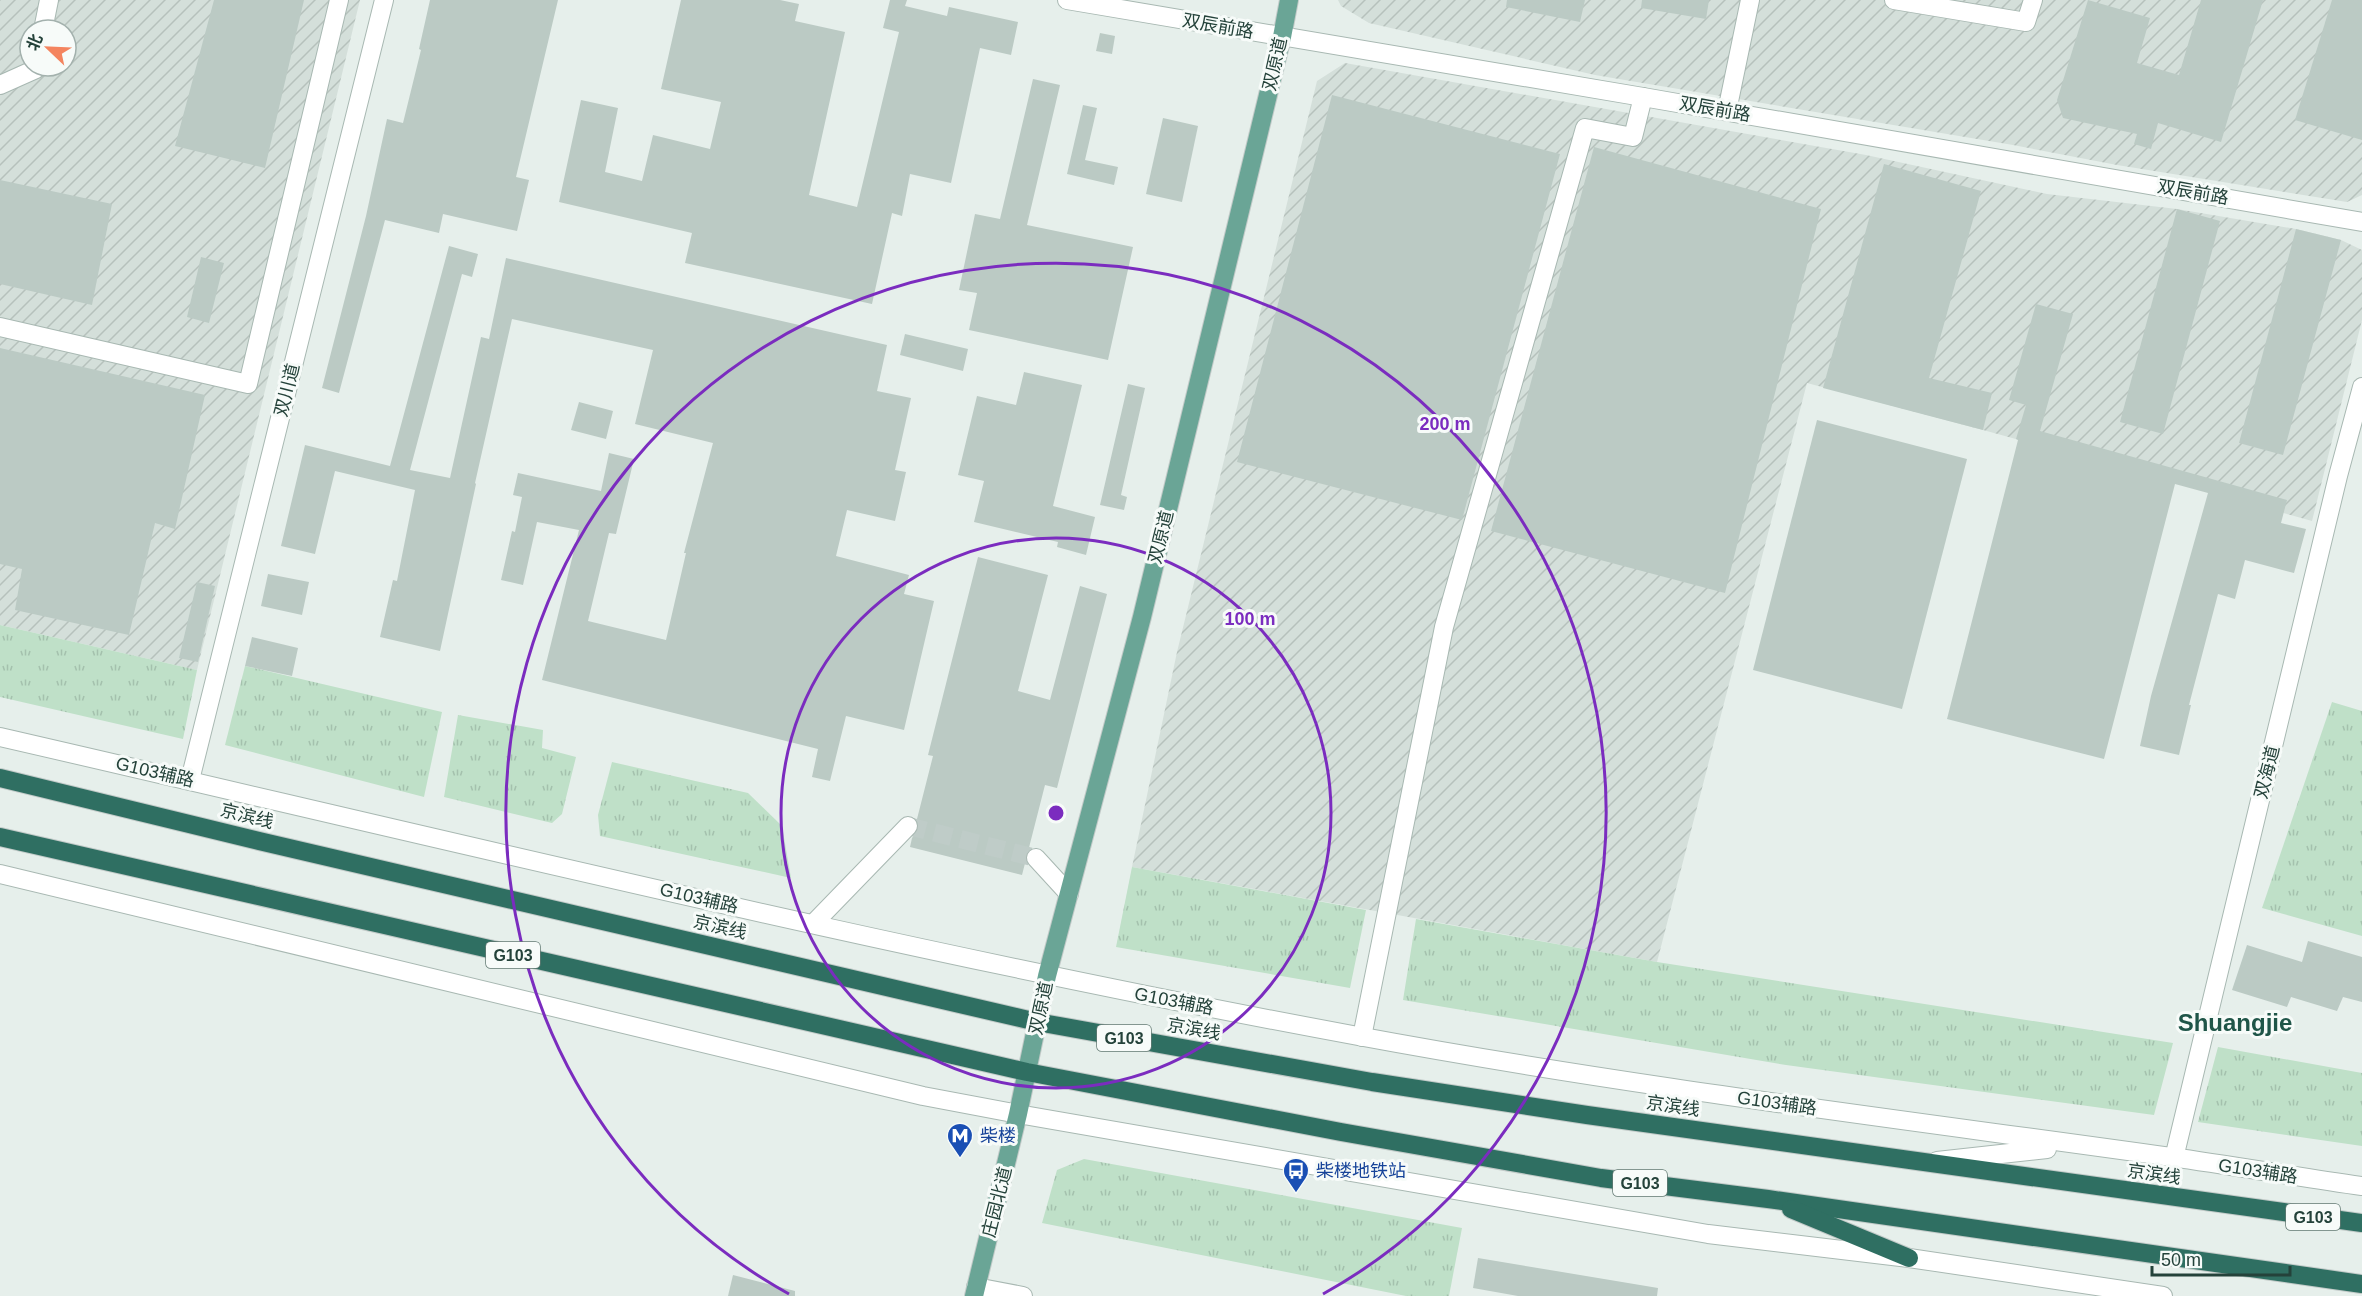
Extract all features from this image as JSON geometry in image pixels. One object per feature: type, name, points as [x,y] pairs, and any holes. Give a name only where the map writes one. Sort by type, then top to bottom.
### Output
[{"type":"highway","name":"京滨线","points":[[0,778],[260,841],[1038,1022],[1372,1082],[2362,1223]]},
{"type":"highway","name":"G103","points":[[0,837],[1027,1072],[1329,1130],[1601,1178],[1768,1199],[2257,1271],[2362,1284]]},
{"type":"highway","points":[[1768,1199],[1908,1258]]},
{"type":"main road","name":"双原道","points":[[1027,1072],[1047,976],[1142,617],[1282,37],[1288,0]]},
{"type":"main road","name":"庄园北道","points":[[975,1292],[1027,1072]]},
{"type":"street","points":[[46,18],[49,0]]},
{"type":"street","points":[[0,327],[248,384],[339,0]]},
{"type":"street","name":"双川道","points":[[190,780],[384,0]]},
{"type":"street","name":"双辰前路","points":[[1067,0],[1727,111],[2362,222]]},
{"type":"street","points":[[1727,111],[1750,0]]},
{"type":"street","points":[[1894,0],[2026,22],[2033,0]]},
{"type":"street","points":[[0,85],[18,77]]},
{"type":"street","points":[[1362,1037],[1444,627],[1585,128],[1633,137],[1643,97]]},
{"type":"street","name":"双海道","points":[[2174,1158],[2338,476],[2362,387]]},
{"type":"street","name":"G103辅路","points":[[0,737],[1047,976],[1362,1037],[1653,1086],[2362,1186]]},
{"type":"street","points":[[813,924],[908,826]]},
{"type":"street","points":[[1036,858],[1069,894]]},
{"type":"street","points":[[0,874],[923,1096],[1708,1234],[1908,1258],[2163,1296]]},
{"type":"street","points":[[1922,1162],[2075,1146]]},
{"type":"street","points":[[975,1292],[1023,1296]]},
{"type":"shaded area","points":[[0,0],[360,0],[197,670],[0,625]]},
{"type":"shaded area","points":[[1338,0],[2362,0],[2362,195],[2347,202],[2117,165],[2013,145],[1595,75],[1369,23],[1341,6]]},
{"type":"shaded area","points":[[1345,63],[1866,155],[2047,194],[2177,209],[2296,229],[2341,240],[2362,250],[2362,320],[2312,521],[1807,383],[1657,962],[1132,867],[1177,652],[1317,81]]},
{"type":"green space","points":[[0,625],[197,670],[183,739],[0,697]]},
{"type":"green space","points":[[245,666],[442,712],[424,797],[225,745]]},
{"type":"green space","points":[[2332,702],[2362,711],[2362,936],[2262,908]]},
{"type":"green space","points":[[458,715],[543,730],[542,748],[576,757],[562,814],[552,823],[444,797]]},
{"type":"green space","points":[[612,762],[748,793],[782,826],[791,878],[600,836],[598,815]]},
{"type":"green space","points":[[1132,867],[1366,910],[1350,988],[1116,947]]},
{"type":"green space","points":[[1416,919],[1657,962],[2173,1043],[2154,1115],[1786,1065],[1403,1000]]},
{"type":"green space","points":[[2218,1047],[2362,1073],[2362,1146],[2198,1122]]},
{"type":"green space","points":[[1084,1159],[1462,1228],[1449,1296],[1406,1296],[1042,1223],[1057,1170]]},
{"type":"building","points":[[214,0],[304,0],[265,168],[175,146]]},
{"type":"building","points":[[430,0],[558,0],[516,177],[529,180],[517,231],[443,214],[439,233],[385,220],[339,393],[322,388],[366,216],[387,119],[403,123],[421,50],[419,49]]},
{"type":"building","points":[[681,0],[780,0],[799,4],[795,21],[845,32],[809,195],[857,207],[899,32],[883,28],[890,0],[907,0],[905,6],[947,16],[949,7],[1018,22],[1011,55],[980,48],[951,183],[910,174],[902,216],[892,213],[872,304],[685,263],[692,233],[559,202],[581,100],[618,108],[605,172],[642,181],[653,135],[710,149],[721,102],[661,89]]},
{"type":"building","points":[[1507,0],[1585,0],[1580,22],[1506,7]]},
{"type":"building","points":[[1642,0],[1709,0],[1706,19],[1641,8]]},
{"type":"building","points":[[2088,0],[2150,18],[2137,63],[2179,75],[2201,0],[2263,0],[2221,142],[2158,123],[2151,149],[2134,144],[2137,134],[2063,118],[2057,100]]},
{"type":"building","points":[[2332,0],[2362,0],[2362,140],[2295,120]]},
{"type":"building","points":[[1100,33],[1115,36],[1112,54],[1096,51]]},
{"type":"building","points":[[1033,79],[1060,85],[1027,225],[1133,247],[1108,360],[969,330],[977,293],[959,290],[975,214],[1000,219]]},
{"type":"building","points":[[1332,95],[1560,154],[1462,520],[1237,462]]},
{"type":"building","points":[[1083,105],[1097,108],[1085,160],[1118,167],[1114,185],[1067,174]]},
{"type":"building","points":[[1163,118],[1198,126],[1182,202],[1146,194]]},
{"type":"building","points":[[1594,147],[1821,209],[1725,593],[1491,531]]},
{"type":"building","points":[[1884,164],[1981,191],[1929,378],[1992,393],[1983,430],[1823,388]]},
{"type":"building","points":[[0,180],[112,204],[92,305],[0,284]]},
{"type":"building","points":[[2177,209],[2220,221],[2163,434],[2120,422]]},
{"type":"building","points":[[2296,229],[2341,240],[2283,455],[2239,443]]},
{"type":"building","points":[[449,246],[478,254],[472,277],[462,274],[410,470],[450,478],[481,337],[489,339],[506,258],[887,345],[877,391],[911,398],[895,470],[906,472],[895,521],[847,510],[836,556],[909,575],[904,594],[934,601],[904,730],[846,716],[830,781],[812,777],[818,749],[542,680],[579,530],[537,522],[523,585],[501,580],[522,497],[513,495],[518,473],[601,491],[609,453],[634,459],[616,534],[609,533],[588,621],[666,640],[686,553],[684,553],[713,443],[635,424],[653,350],[512,319],[440,651],[380,637],[393,580],[397,581],[415,490],[335,471],[315,554],[281,546],[305,445],[390,466]]},
{"type":"building","points":[[201,257],[224,263],[209,323],[187,317]]},
{"type":"building","points":[[2036,304],[2073,314],[2040,431],[2287,500],[2281,523],[2306,529],[2294,573],[2245,560],[2235,599],[2218,594],[2189,705],[2191,705],[2179,755],[2140,746],[2151,696],[2208,493],[2175,484],[2104,759],[1947,719],[2026,405],[2009,400]]},
{"type":"building","points":[[905,334],[968,349],[963,371],[900,355]]},
{"type":"building","points":[[0,348],[205,395],[175,529],[155,523],[129,635],[15,610],[22,569],[0,564]]},
{"type":"building","points":[[1024,372],[1082,385],[1053,506],[1095,517],[1086,555],[1057,547],[1058,542],[974,522],[984,481],[958,475],[977,396],[1016,405]]},
{"type":"building","points":[[1128,384],[1145,388],[1121,495],[1127,497],[1124,510],[1100,505]]},
{"type":"building","points":[[579,402],[613,411],[606,439],[571,430]]},
{"type":"building","points":[[1817,420],[1967,459],[1902,709],[1753,670]]},
{"type":"building","points":[[978,557],[1048,575],[1018,691],[1050,700],[1080,586],[1107,594],[1057,788],[1045,785],[1022,875],[910,847],[912,838],[919,828],[917,819],[933,756],[928,755]]},
{"type":"building","points":[[268,574],[309,582],[302,615],[261,606]]},
{"type":"building","points":[[197,582],[215,586],[198,662],[179,658]]},
{"type":"building","points":[[252,637],[298,648],[292,676],[245,666]]},
{"type":"building","points":[[2308,941],[2362,957],[2362,1002],[2343,997],[2337,1011],[2291,997],[2287,1007],[2232,990],[2247,945],[2302,962]]},
{"type":"building","points":[[1478,1258],[1658,1288],[1657,1296],[1518,1296],[1473,1288]]},
{"type":"building","points":[[733,1275],[795,1291],[795,1296],[728,1296]]},
{"type":"tunnel","points":[[908,826],[1036,858]]},
{"type":"place","name":"柴楼","points":[[960,1159]]},
{"type":"place","name":"柴楼地铁站","points":[[1296,1194]]},
{"type":"district","name":"Shuangjie","points":[[2235,1022]]}]
